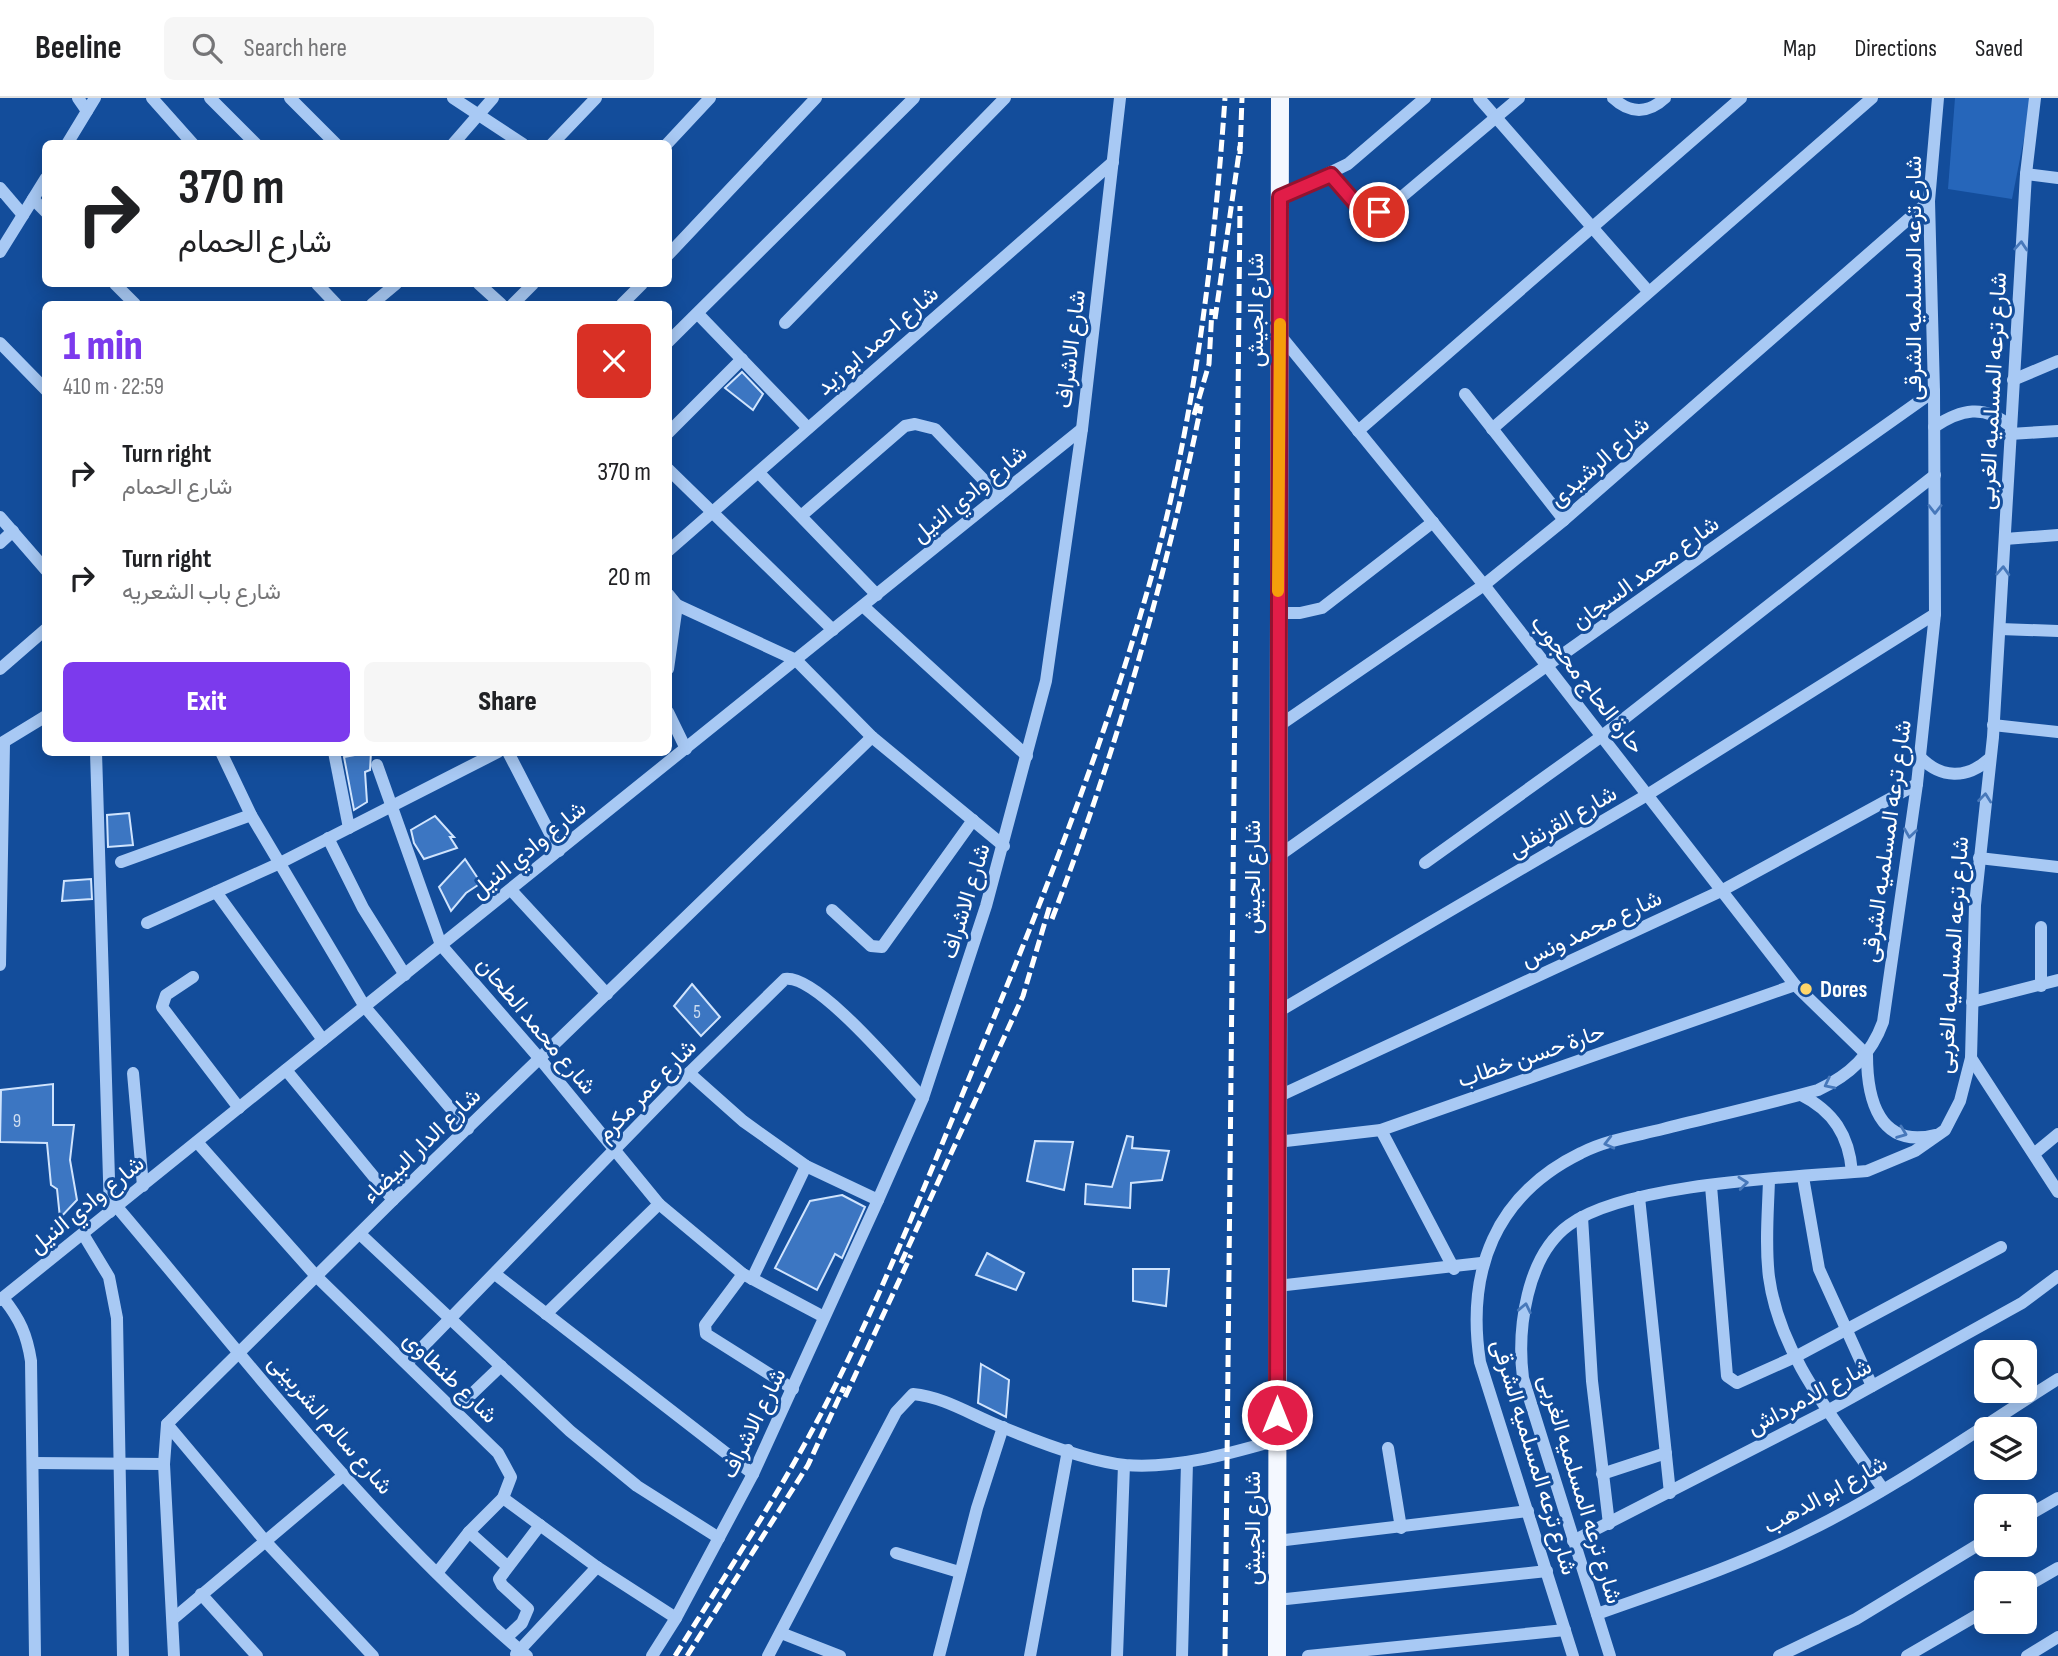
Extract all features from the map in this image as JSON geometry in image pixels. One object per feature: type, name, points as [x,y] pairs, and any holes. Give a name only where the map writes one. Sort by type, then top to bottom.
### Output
[{"type":"main road","name":"شارع الجيش","points":[[1277,1656],[1276,1013],[1280,98]]},
{"type":"street","points":[[78,98],[87,111]]},
{"type":"street","points":[[69,140],[95,98]]},
{"type":"street","points":[[152,98],[189,140]]},
{"type":"street","points":[[210,98],[252,140]]},
{"type":"street","points":[[290,98],[332,140]]},
{"type":"street","points":[[453,98],[517,140]]},
{"type":"street","points":[[456,140],[493,98]]},
{"type":"street","points":[[556,140],[596,98]]},
{"type":"street","points":[[671,140],[710,98]]},
{"type":"street","points":[[672,251],[816,98]]},
{"type":"street","points":[[672,338],[914,98]]},
{"type":"street","points":[[785,323],[1005,98]]},
{"type":"street","name":"شارع الاشراف","points":[[652,1656],[676,1618],[753,1474],[923,1098],[1004,846],[1046,681],[1082,429],[1120,98]]},
{"type":"street","points":[[1280,197],[1331,175],[1364,151],[1425,98]]},
{"type":"street","points":[[1479,98],[1648,291]]},
{"type":"street","points":[[1331,175],[1362,209],[1385,211],[1519,98]]},
{"type":"street","points":[[1613,98],[1628,109],[1637,111],[1656,106],[1665,98]]},
{"type":"street","points":[[1358,431],[1741,98]]},
{"type":"street","points":[[1492,429],[1872,98]]},
{"type":"street","name":"شارع ترعه المسلميه الشرقى","points":[[1573,1656],[1480,1362],[1475,1329],[1476,1296],[1482,1264],[1490,1242],[1515,1204],[1548,1173],[1581,1152],[1598,1145],[1801,1094],[1835,1082],[1867,1055],[1883,1022],[1917,784],[1935,614],[1934,391],[1929,201],[1938,98]]},
{"type":"street","name":"شارع ترعه المسلميه الغربى","points":[[1610,1656],[1524,1378],[1521,1333],[1530,1287],[1539,1265],[1567,1226],[1582,1217],[1639,1197],[1711,1186],[1867,1171],[1899,1159],[1945,1130],[1960,1101],[1971,1058],[1979,858],[1993,725],[2026,173],[2035,98]]},
{"type":"street","name":"شارع احمد ابو زيد","points":[[672,548],[1113,162]]},
{"type":"street","points":[[2026,173],[2058,178]]},
{"type":"street","points":[[0,252],[42,184]]},
{"type":"street","points":[[0,188],[23,215]]},
{"type":"street","points":[[33,199],[42,208]]},
{"type":"street","name":"شارع الرشيدى","points":[[1277,727],[1484,585],[1564,520],[1929,201]]},
{"type":"street","points":[[118,287],[132,301]]},
{"type":"street","points":[[320,287],[333,301]]},
{"type":"street","points":[[376,301],[392,287]]},
{"type":"street","points":[[483,287],[498,301]]},
{"type":"street","points":[[516,301],[530,287]]},
{"type":"street","points":[[625,301],[639,287]]},
{"type":"street","points":[[698,313],[808,428]]},
{"type":"street","name":"حارة الحاج محجوب","points":[[1280,335],[1484,585],[1795,985],[1867,1055]]},
{"type":"street","points":[[0,343],[42,386]]},
{"type":"street","points":[[672,429],[742,359]]},
{"type":"street","points":[[2013,380],[2058,361]]},
{"type":"street","name":"شارع محمد السجان","points":[[1277,858],[1934,391]]},
{"type":"street","points":[[1465,394],[1564,520]]},
{"type":"street","points":[[1934,427],[1960,412],[1973,410],[2000,417],[2010,430],[2058,432]]},
{"type":"street","points":[[801,516],[905,426],[915,424],[935,429],[999,496]]},
{"type":"street","name":"شارع وادي النيل","points":[[2,1299],[1082,429]]},
{"type":"street","points":[[672,473],[833,630]]},
{"type":"street","points":[[759,473],[877,595]]},
{"type":"street","points":[[1424,863],[1602,736],[1935,475]]},
{"type":"street","points":[[0,517],[42,565]]},
{"type":"street","points":[[1278,613],[1300,613],[1322,608],[1433,522]]},
{"type":"street","points":[[0,543],[13,531]]},
{"type":"street","points":[[2005,539],[2058,535]]},
{"type":"street","points":[[672,602],[796,660],[872,737],[1004,846]]},
{"type":"street","points":[[863,606],[1027,756]]},
{"type":"street","name":"شارع القرنفلى","points":[[1276,1013],[1647,795],[1935,614]]},
{"type":"street","points":[[2000,629],[2058,631]]},
{"type":"street","points":[[0,669],[42,632]]},
{"type":"street","points":[[0,965],[2,743],[42,718]]},
{"type":"street","points":[[672,720],[686,749]]},
{"type":"street","points":[[1993,725],[2058,732]]},
{"type":"street","name":"شارع الدار البيضاء","points":[[167,1424],[872,737]]},
{"type":"street","points":[[96,756],[113,1209]]},
{"type":"street","points":[[223,756],[251,815],[365,1007],[468,1129]]},
{"type":"street","points":[[335,756],[349,828]]},
{"type":"street","points":[[147,923],[280,863],[490,756]]},
{"type":"street","points":[[510,756],[559,851]]},
{"type":"street","points":[[1920,757],[1938,772],[1960,775],[1981,767],[1990,759]]},
{"type":"street","points":[[377,765],[441,945]]},
{"type":"street","name":"شارع محمد ونس","points":[[1277,1097],[1721,891],[1917,784]]},
{"type":"street","points":[[121,862],[251,815]]},
{"type":"street","points":[[832,910],[871,946],[882,947],[973,820]]},
{"type":"street","points":[[328,838],[363,908],[405,975]]},
{"type":"street","points":[[1979,858],[2058,867]]},
{"type":"street","points":[[511,890],[607,994]]},
{"type":"street","points":[[216,892],[323,1040]]},
{"type":"street","points":[[2041,927],[2041,986]]},
{"type":"street","name":"شارع محمد الطحان","points":[[441,945],[540,1059],[659,1204],[748,1276],[824,1317]]},
{"type":"street","points":[[193,976],[166,995],[162,1007],[239,1108]]},
{"type":"street","name":"شارع عمر مكرم","points":[[407,1363],[450,1316],[495,1274],[778,985],[792,978],[811,985],[827,998],[923,1098]]},
{"type":"street","points":[[1972,1003],[2058,980]]},
{"type":"street","name":"حارة حسن خطاب","points":[[1277,1142],[1381,1130],[1795,985]]},
{"type":"street","points":[[1867,1055],[1868,1089],[1880,1119],[1886,1126],[1914,1137],[1935,1135],[1945,1130]]},
{"type":"street","points":[[1971,1058],[2058,1192]]},
{"type":"street","points":[[286,1070],[394,1200]]},
{"type":"street","points":[[133,1073],[142,1186]]},
{"type":"street","points":[[689,1073],[743,1121],[806,1166],[878,1200]]},
{"type":"street","points":[[1801,1094],[1828,1112],[1838,1125],[1846,1140],[1852,1172]]},
{"type":"street","points":[[1381,1130],[1454,1269]]},
{"type":"street","points":[[2034,1154],[2058,1134]]},
{"type":"street","name":"شارع طنطاوى","points":[[197,1142],[316,1276],[505,1462],[511,1481],[503,1498]]},
{"type":"street","points":[[793,1390],[706,1334],[705,1325],[748,1276],[806,1166]]},
{"type":"street","points":[[1803,1177],[1819,1269],[1872,1386]]},
{"type":"street","points":[[1769,1180],[1769,1276],[1783,1332],[1795,1357],[1883,1489]]},
{"type":"street","points":[[1711,1186],[1727,1376],[1733,1382],[1741,1382],[1795,1357],[2001,1247]]},
{"type":"street","points":[[1639,1197],[1670,1493]]},
{"type":"street","points":[[546,1314],[659,1204]]},
{"type":"street","name":"شارع سالم الشربينى","points":[[113,1209],[240,1351],[344,1475],[437,1573],[507,1637],[520,1654]]},
{"type":"street","points":[[1582,1217],[1592,1381],[1609,1524]]},
{"type":"street","points":[[83,1234],[100,1258],[114,1297],[123,1656]]},
{"type":"street","points":[[360,1234],[570,1431],[637,1486],[719,1538]]},
{"type":"street","points":[[1277,1286],[1482,1264]]},
{"type":"street","points":[[495,1274],[753,1474]]},
{"type":"street","name":"شارع الدمرداش","points":[[1573,1541],[1829,1410],[2022,1303],[2058,1276]]},
{"type":"street","points":[[2,1299],[19,1318],[28,1339],[33,1463],[35,1656]]},
{"type":"street","points":[[455,1410],[502,1366]]},
{"type":"street","name":"شارع ابو الدهب","points":[[1597,1614],[1765,1552],[1883,1489],[2058,1379]]},
{"type":"street","points":[[768,1656],[896,1412],[906,1398],[913,1394],[925,1395],[1068,1450],[1124,1465],[1187,1462],[1277,1440]]},
{"type":"street","points":[[167,1424],[164,1464],[174,1656]]},
{"type":"street","points":[[167,1424],[265,1542],[373,1656]]},
{"type":"street","points":[[939,1656],[959,1572],[1003,1427]]},
{"type":"street","points":[[1388,1448],[1401,1528]]},
{"type":"street","points":[[1030,1656],[1068,1450]]},
{"type":"street","points":[[1602,1474],[1666,1453]]},
{"type":"street","points":[[1182,1656],[1187,1462]]},
{"type":"street","points":[[33,1463],[164,1464]]},
{"type":"street","points":[[1117,1656],[1124,1465]]},
{"type":"street","points":[[173,1619],[344,1475]]},
{"type":"street","points":[[437,1573],[469,1532],[503,1498],[597,1567],[676,1618]]},
{"type":"street","points":[[2037,1510],[2058,1498]]},
{"type":"street","points":[[1277,1541],[1528,1511]]},
{"type":"street","points":[[507,1637],[528,1612],[500,1583],[507,1566],[540,1525]]},
{"type":"street","points":[[469,1532],[507,1566]]},
{"type":"street","points":[[1779,1656],[1856,1619],[1974,1547]]},
{"type":"street","points":[[896,1553],[959,1572]]},
{"type":"street","points":[[520,1654],[597,1567]]},
{"type":"street","points":[[2037,1580],[2058,1568]]},
{"type":"street","points":[[1277,1600],[1547,1571]]},
{"type":"street","points":[[201,1594],[257,1656]]},
{"type":"street","points":[[1907,1656],[1974,1617]]},
{"type":"street","points":[[1308,1656],[1565,1630]]},
{"type":"street","points":[[781,1633],[841,1656]]},
{"type":"street","points":[[2027,1656],[2058,1637]]},
{"type":"shaded area","points":[[1955,98],[2032,98],[2012,199],[1948,189]]},
{"type":"building","points":[[742,372],[763,394],[753,410],[725,388]]},
{"type":"building","points":[[371,756],[370,770],[365,772],[367,802],[354,810],[344,757]]},
{"type":"building","points":[[129,813],[133,845],[108,847],[107,815]]},
{"type":"building","points":[[435,816],[454,837],[450,837],[457,848],[424,859],[414,843],[411,830]]},
{"type":"building","points":[[465,859],[481,883],[466,893],[451,911],[439,887]]},
{"type":"building","points":[[91,879],[92,899],[62,901],[64,881]]},
{"type":"building","points":[[692,984],[720,1017],[701,1036],[674,1006]]},
{"type":"building","points":[[53,1084],[53,1125],[74,1125],[70,1160],[77,1200],[60,1218],[57,1189],[51,1185],[47,1143],[0,1142],[1,1090]]},
{"type":"building","points":[[1127,1136],[1133,1137],[1132,1148],[1169,1151],[1162,1180],[1131,1183],[1130,1208],[1085,1204],[1086,1184],[1112,1187]]},
{"type":"building","points":[[1035,1141],[1073,1142],[1064,1190],[1027,1181]]},
{"type":"building","points":[[842,1195],[865,1207],[842,1258],[835,1254],[817,1290],[775,1268],[810,1201]]},
{"type":"building","points":[[987,1253],[1024,1273],[1016,1290],[976,1275]]},
{"type":"building","points":[[1133,1269],[1169,1269],[1166,1306],[1133,1301]]},
{"type":"building","points":[[981,1364],[1009,1380],[1006,1417],[978,1403]]},
{"type":"railway","points":[[675,1656],[798,1456],[859,1337],[1001,1000],[1093,761],[1151,578],[1179,460],[1208,279],[1225,98]]},
{"type":"railway","points":[[1240,154],[1242,98]]},
{"type":"railway","points":[[1215,319],[1240,146]]},
{"type":"railway","points":[[1225,1656],[1240,206]]},
{"type":"railway","points":[[1194,415],[1209,364],[1212,309]]},
{"type":"railway","points":[[1052,919],[1097,793],[1137,666],[1172,536],[1201,406]]},
{"type":"railway","points":[[901,1263],[1023,996],[1050,905]]},
{"type":"railway","points":[[845,1397],[911,1255]]},
{"type":"railway","points":[[687,1656],[808,1465],[844,1387]]},
{"type":"slow traffic","points":[[1278,591],[1280,324]]},
{"type":"place","name":"Dores","points":[[1806,989]]},
{"type":"route","points":[[1277,1415],[1280,197],[1331,175],[1358,206],[1367,211],[1379,212]]}]
